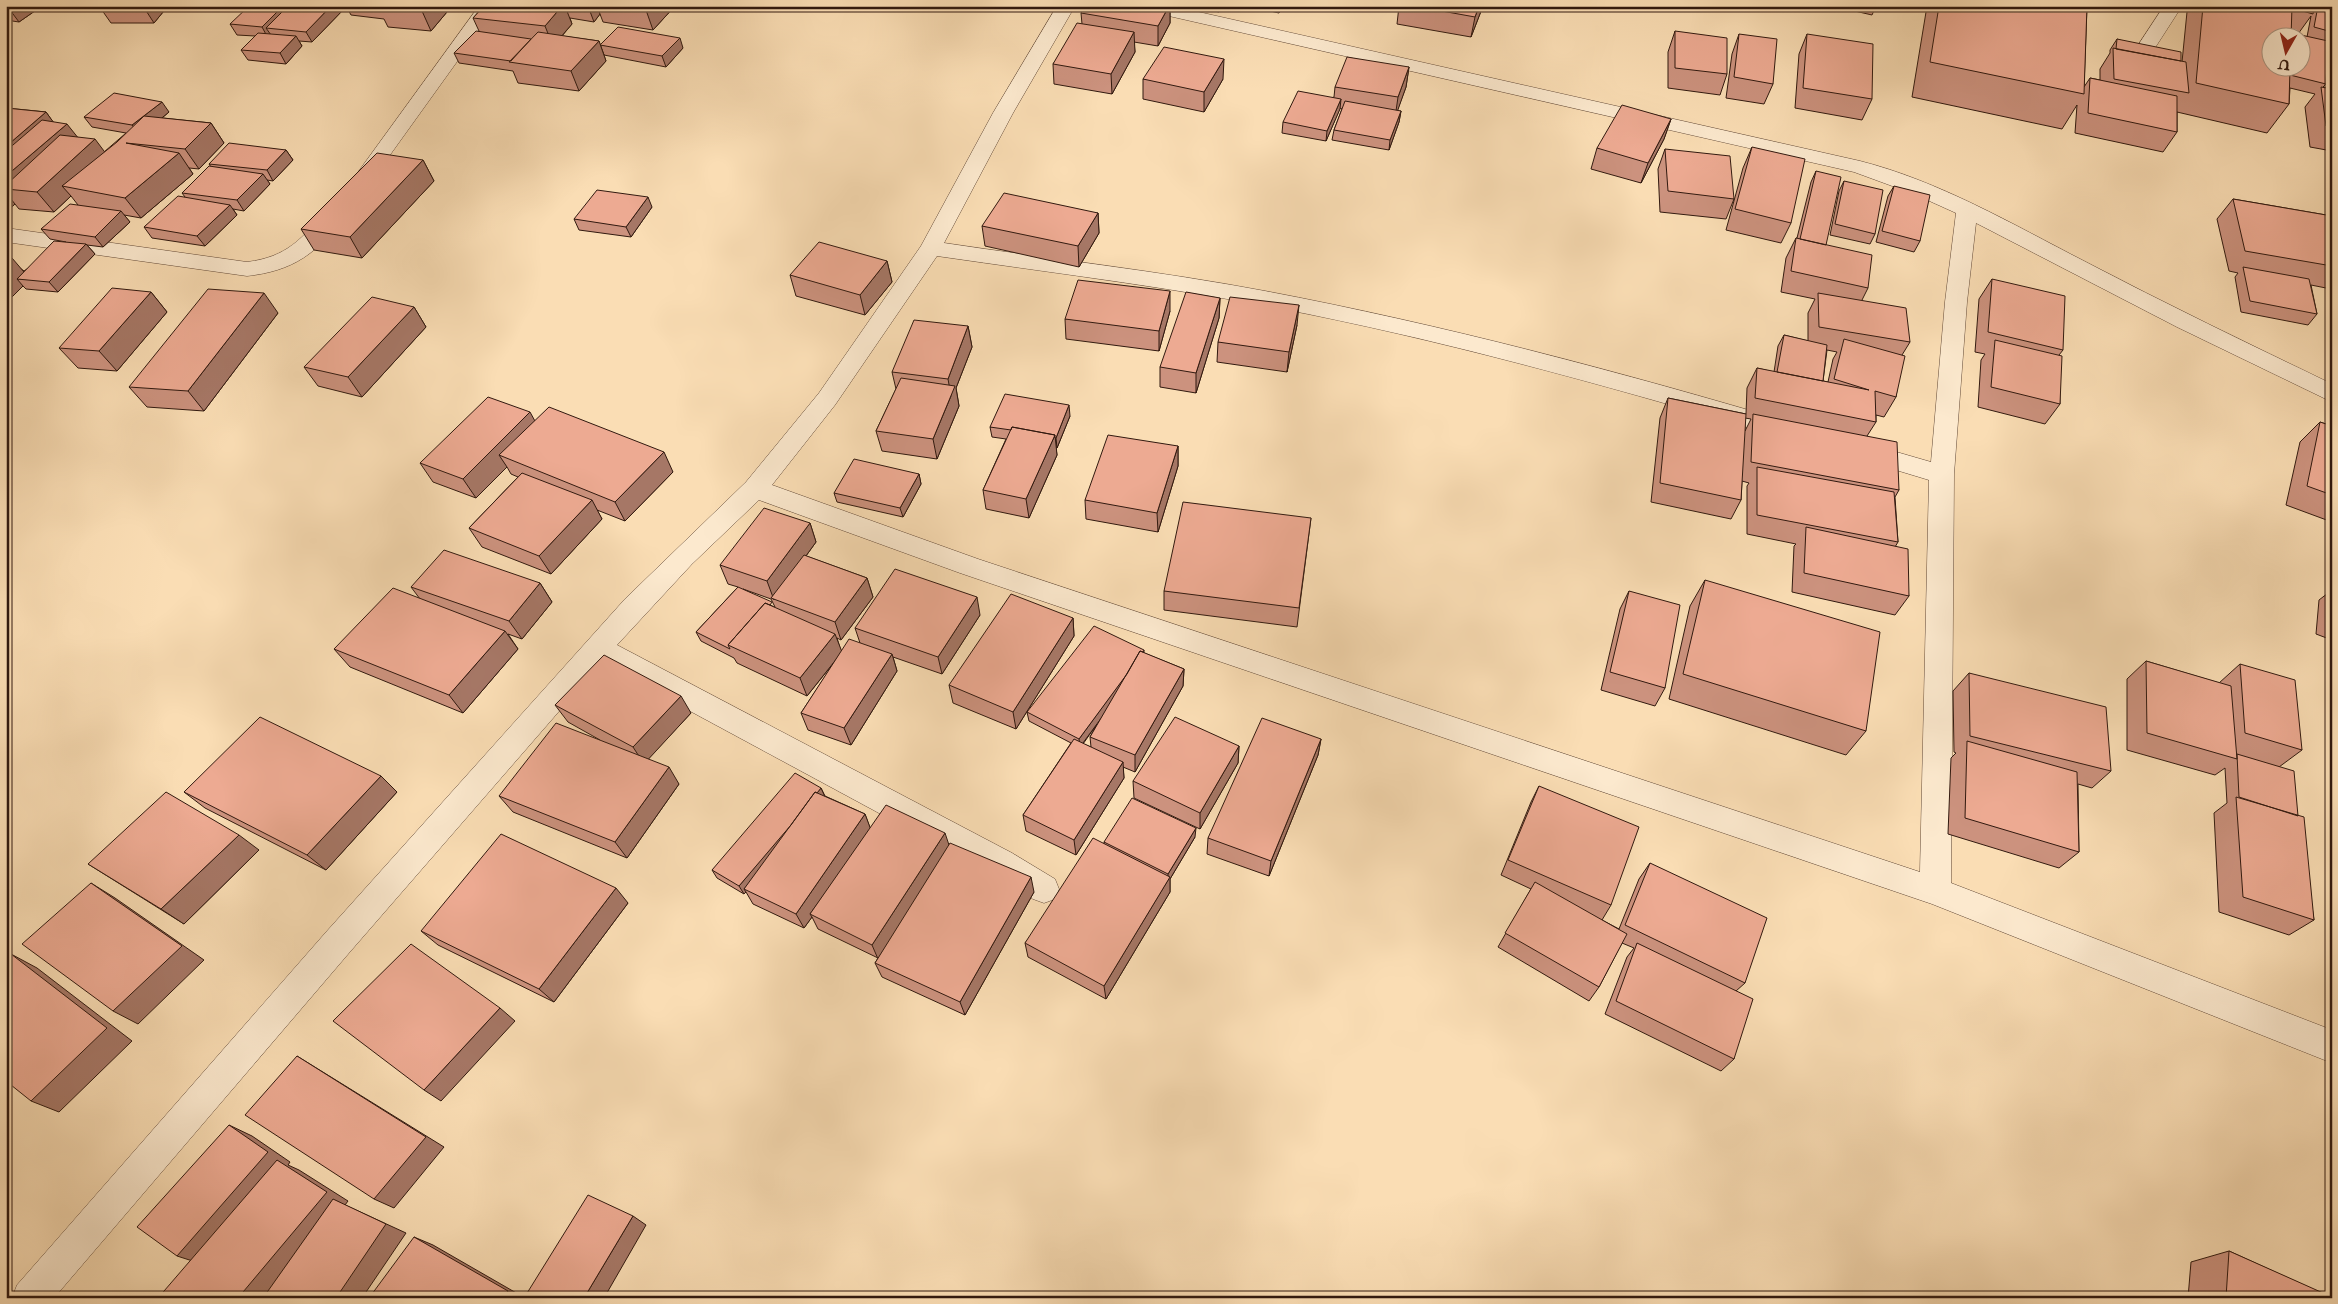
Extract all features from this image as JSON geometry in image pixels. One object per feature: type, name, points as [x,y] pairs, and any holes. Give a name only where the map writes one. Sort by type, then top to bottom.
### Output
[{"type":"street","points":[[6,235],[226,267],[259,268],[286,261],[308,244],[368,173],[488,6]]},
{"type":"street","points":[[30,1298],[332,949],[634,607],[682,557],[756,489],[827,399],[931,248],[1003,113],[1066,6]]},
{"type":"street","points":[[1147,6],[1860,167],[1925,190],[1968,210],[2166,313],[2332,394]]},
{"type":"street","points":[[2146,47],[2173,6]]},
{"type":"street","points":[[1935,891],[1942,474],[1956,302],[1968,210]]},
{"type":"street","points":[[931,248],[1309,306],[1445,337],[1606,378],[1808,436]]},
{"type":"street","points":[[1846,446],[1942,474]]},
{"type":"street","points":[[756,489],[978,569],[1935,891],[2332,1047]]},
{"type":"street","points":[[598,648],[1001,863],[1044,889]]},
{"type":"building","points":[[249,6],[283,6],[262,27],[230,24]]},
{"type":"building","points":[[288,6],[331,6],[306,32],[266,28]]},
{"type":"building","points":[[356,6],[379,6],[379,9]]},
{"type":"building","points":[[379,6],[425,6],[422,11]]},
{"type":"building","points":[[484,6],[562,6],[545,26],[473,18]]},
{"type":"building","points":[[622,6],[650,6],[646,10]]},
{"type":"building","points":[[1086,6],[1169,6],[1158,26],[1081,13]]},
{"type":"building","points":[[1414,6],[1479,6],[1475,17]]},
{"type":"building","points":[[1939,6],[2087,6],[2084,94],[1930,62]]},
{"type":"building","points":[[2203,6],[2292,6],[2291,28],[2260,28],[2260,78],[2290,78],[2289,104],[2196,83]]},
{"type":"building","points":[[2292,6],[2314,6],[2313,14],[2292,8]]},
{"type":"building","points":[[2318,6],[2332,6],[2332,32],[2314,27]]},
{"type":"building","points":[[1077,23],[1134,32],[1111,74],[1053,64]]},
{"type":"building","points":[[618,27],[680,38],[662,56],[600,45]]},
{"type":"building","points":[[476,31],[531,39],[511,61],[454,53]]},
{"type":"building","points":[[1675,31],[1727,38],[1727,74],[1675,68]]},
{"type":"building","points":[[538,32],[599,41],[571,71],[509,62]]},
{"type":"building","points":[[258,33],[296,36],[280,53],[241,50]]},
{"type":"building","points":[[1739,34],[1777,39],[1773,84],[1734,77]]},
{"type":"building","points":[[1807,34],[1873,44],[1872,99],[1803,88]]},
{"type":"building","points":[[2310,37],[2328,41],[2326,84],[2302,78],[2310,78]]},
{"type":"building","points":[[2117,39],[2181,52],[2181,61],[2116,49]]},
{"type":"building","points":[[1164,47],[1224,59],[1204,92],[1143,79]]},
{"type":"building","points":[[2113,48],[2186,62],[2189,93],[2114,79]]},
{"type":"building","points":[[1347,57],[1409,67],[1398,97],[1335,87]]},
{"type":"building","points":[[2090,78],[2177,96],[2177,132],[2088,113]]},
{"type":"building","points":[[2321,87],[2332,89],[2332,127],[2326,126]]},
{"type":"building","points":[[1298,91],[1341,99],[1327,131],[1283,122]]},
{"type":"building","points":[[114,93],[162,102],[132,125],[84,117]]},
{"type":"building","points":[[1345,101],[1401,111],[1390,140],[1334,130]]},
{"type":"building","points":[[1622,105],[1671,119],[1648,163],[1597,148]]},
{"type":"building","points":[[6,108],[46,112],[10,143],[6,143]]},
{"type":"building","points":[[144,116],[211,123],[185,149],[126,143],[179,153],[125,198],[62,186],[117,142]]},
{"type":"building","points":[[42,120],[67,124],[6,176],[6,151]]},
{"type":"building","points":[[60,135],[95,139],[37,192],[6,189],[6,185]]},
{"type":"building","points":[[229,143],[286,150],[267,170],[209,164]]},
{"type":"building","points":[[1752,147],[1805,159],[1791,223],[1735,209]]},
{"type":"building","points":[[1665,149],[1730,156],[1734,199],[1668,191]]},
{"type":"building","points":[[377,153],[423,160],[350,237],[301,229]]},
{"type":"building","points":[[209,166],[263,174],[237,200],[182,193]]},
{"type":"building","points":[[1816,171],[1841,177],[1826,245],[1800,239]]},
{"type":"building","points":[[1844,181],[1883,190],[1875,234],[1835,224]]},
{"type":"building","points":[[1894,186],[1930,195],[1920,241],[1882,231]]},
{"type":"building","points":[[597,190],[648,197],[626,227],[574,219]]},
{"type":"building","points":[[1004,193],[1098,213],[1078,246],[982,226]]},
{"type":"building","points":[[178,196],[230,205],[197,236],[144,227]]},
{"type":"building","points":[[2233,199],[2332,216],[2332,266],[2245,251]]},
{"type":"building","points":[[70,204],[121,211],[95,237],[41,229]]},
{"type":"building","points":[[1796,238],[1872,255],[1868,288],[1791,271]]},
{"type":"building","points":[[54,241],[86,244],[49,282],[17,279]]},
{"type":"building","points":[[819,242],[887,261],[860,295],[790,275]]},
{"type":"building","points":[[6,258],[12,258],[6,264]]},
{"type":"building","points":[[2243,267],[2309,279],[2317,314],[2250,301]]},
{"type":"building","points":[[1992,279],[2065,296],[2063,350],[1988,332]]},
{"type":"building","points":[[1078,280],[1170,291],[1159,331],[1065,319]]},
{"type":"building","points":[[112,288],[151,292],[99,351],[59,348]]},
{"type":"building","points":[[208,289],[264,293],[188,391],[129,387]]},
{"type":"building","points":[[1186,292],[1220,298],[1196,373],[1160,367]]},
{"type":"building","points":[[1818,293],[1906,308],[1910,342],[1819,327]]},
{"type":"building","points":[[372,297],[414,307],[348,377],[304,367]]},
{"type":"building","points":[[1230,297],[1299,305],[1289,352],[1218,342]]},
{"type":"building","points":[[914,320],[968,326],[948,379],[892,372]]},
{"type":"building","points":[[1784,335],[1827,345],[1823,381],[1777,372]]},
{"type":"building","points":[[1844,339],[1905,356],[1896,397],[1875,391],[1876,422],[1755,398],[1757,368],[1869,390],[1834,379]]},
{"type":"building","points":[[1995,340],[2062,356],[2060,404],[1991,387]]},
{"type":"building","points":[[901,378],[955,386],[933,439],[876,431]]},
{"type":"building","points":[[1005,394],[1069,405],[1056,438],[1055,435],[1012,427],[1011,430],[990,427]]},
{"type":"building","points":[[488,397],[530,412],[463,479],[420,463]]},
{"type":"building","points":[[1668,398],[1746,414],[1741,500],[1660,483]]},
{"type":"building","points":[[549,407],[664,452],[615,502],[499,455]]},
{"type":"building","points":[[1753,414],[1897,442],[1899,490],[1751,462]]},
{"type":"building","points":[[2320,422],[2332,426],[2332,495],[2307,486]]},
{"type":"building","points":[[1012,427],[1055,435],[1026,499],[983,490]]},
{"type":"building","points":[[1108,435],[1178,446],[1157,513],[1085,500]]},
{"type":"building","points":[[854,459],[919,474],[900,508],[834,493]]},
{"type":"building","points":[[1757,467],[1894,492],[1898,542],[1757,515]]},
{"type":"building","points":[[522,473],[592,500],[539,556],[469,528]]},
{"type":"building","points":[[1183,502],[1311,518],[1299,608],[1164,591]]},
{"type":"building","points":[[764,508],[810,523],[767,581],[720,565]]},
{"type":"building","points":[[1806,527],[1908,549],[1909,596],[1804,573]]},
{"type":"building","points":[[444,550],[540,583],[509,621],[411,587]]},
{"type":"building","points":[[804,555],[867,578],[835,622],[771,598]]},
{"type":"building","points":[[895,569],[977,597],[938,657],[855,628]]},
{"type":"building","points":[[1705,580],[1880,632],[1866,731],[1683,674]]},
{"type":"building","points":[[738,587],[772,602],[770,605],[765,603],[728,645],[730,649],[696,632]]},
{"type":"building","points":[[393,588],[505,631],[449,695],[334,649]]},
{"type":"building","points":[[1629,591],[1680,605],[1665,688],[1610,672]]},
{"type":"building","points":[[1011,594],[1073,618],[1013,712],[949,685]]},
{"type":"building","points":[[765,603],[835,634],[800,678],[728,645]]},
{"type":"building","points":[[1094,626],[1144,650],[1143,652],[1140,651],[1127,674],[1079,739],[1027,712]]},
{"type":"building","points":[[849,639],[892,654],[844,728],[801,713]]},
{"type":"building","points":[[1140,651],[1184,669],[1135,755],[1090,737]]},
{"type":"building","points":[[604,655],[681,696],[633,747],[555,705]]},
{"type":"building","points":[[2146,661],[2231,686],[2237,759],[2147,733]]},
{"type":"building","points":[[2240,664],[2295,680],[2302,750],[2245,733]]},
{"type":"building","points":[[1969,673],[2106,707],[2111,771],[1970,736]]},
{"type":"building","points":[[260,717],[381,776],[307,855],[184,792]]},
{"type":"building","points":[[1175,717],[1239,746],[1200,813],[1133,781]]},
{"type":"building","points":[[1262,718],[1321,739],[1271,861],[1208,838]]},
{"type":"building","points":[[556,723],[669,767],[615,842],[499,796]]},
{"type":"building","points":[[1074,739],[1123,762],[1074,840],[1023,815]]},
{"type":"building","points":[[1967,741],[2077,772],[2079,852],[1965,818]]},
{"type":"building","points":[[2237,754],[2294,771],[2298,816],[2239,797]]},
{"type":"building","points":[[795,773],[821,788],[817,793],[815,792],[791,825],[739,886],[712,870]]},
{"type":"building","points":[[1539,786],[1639,827],[1611,905],[1508,860]]},
{"type":"building","points":[[166,792],[239,835],[161,909],[88,864]]},
{"type":"building","points":[[815,792],[865,814],[796,914],[744,889]]},
{"type":"building","points":[[2236,797],[2304,817],[2314,920],[2243,897]]},
{"type":"building","points":[[1132,798],[1196,828],[1168,874],[1104,842]]},
{"type":"building","points":[[886,805],[945,833],[872,945],[810,914]]},
{"type":"building","points":[[501,834],[616,888],[539,989],[421,931]]},
{"type":"building","points":[[1093,838],[1170,877],[1104,986],[1025,943]]},
{"type":"building","points":[[950,843],[1031,877],[960,1002],[875,963]]},
{"type":"building","points":[[1650,863],[1767,918],[1745,983],[1625,925]]},
{"type":"building","points":[[1535,882],[1627,934],[1599,987],[1505,933]]},
{"type":"building","points":[[91,883],[182,946],[113,1011],[22,944]]},
{"type":"building","points":[[1637,943],[1753,999],[1734,1059],[1616,1001]]},
{"type":"building","points":[[411,944],[500,1008],[424,1090],[333,1021]]},
{"type":"building","points":[[11,954],[107,1028],[31,1101],[6,1081],[6,958]]},
{"type":"building","points":[[297,1056],[426,1137],[374,1199],[245,1115]]},
{"type":"building","points":[[229,1125],[268,1152],[177,1256],[137,1227]]},
{"type":"building","points":[[277,1160],[327,1192],[238,1298],[158,1298]]},
{"type":"building","points":[[588,1195],[633,1216],[584,1298],[524,1298]]},
{"type":"building","points":[[333,1199],[386,1224],[336,1298],[263,1298]]},
{"type":"building","points":[[414,1237],[508,1291],[503,1298],[369,1298]]},
{"type":"building","points":[[2229,1251],[2332,1297],[2332,1298],[2226,1298]]}]
